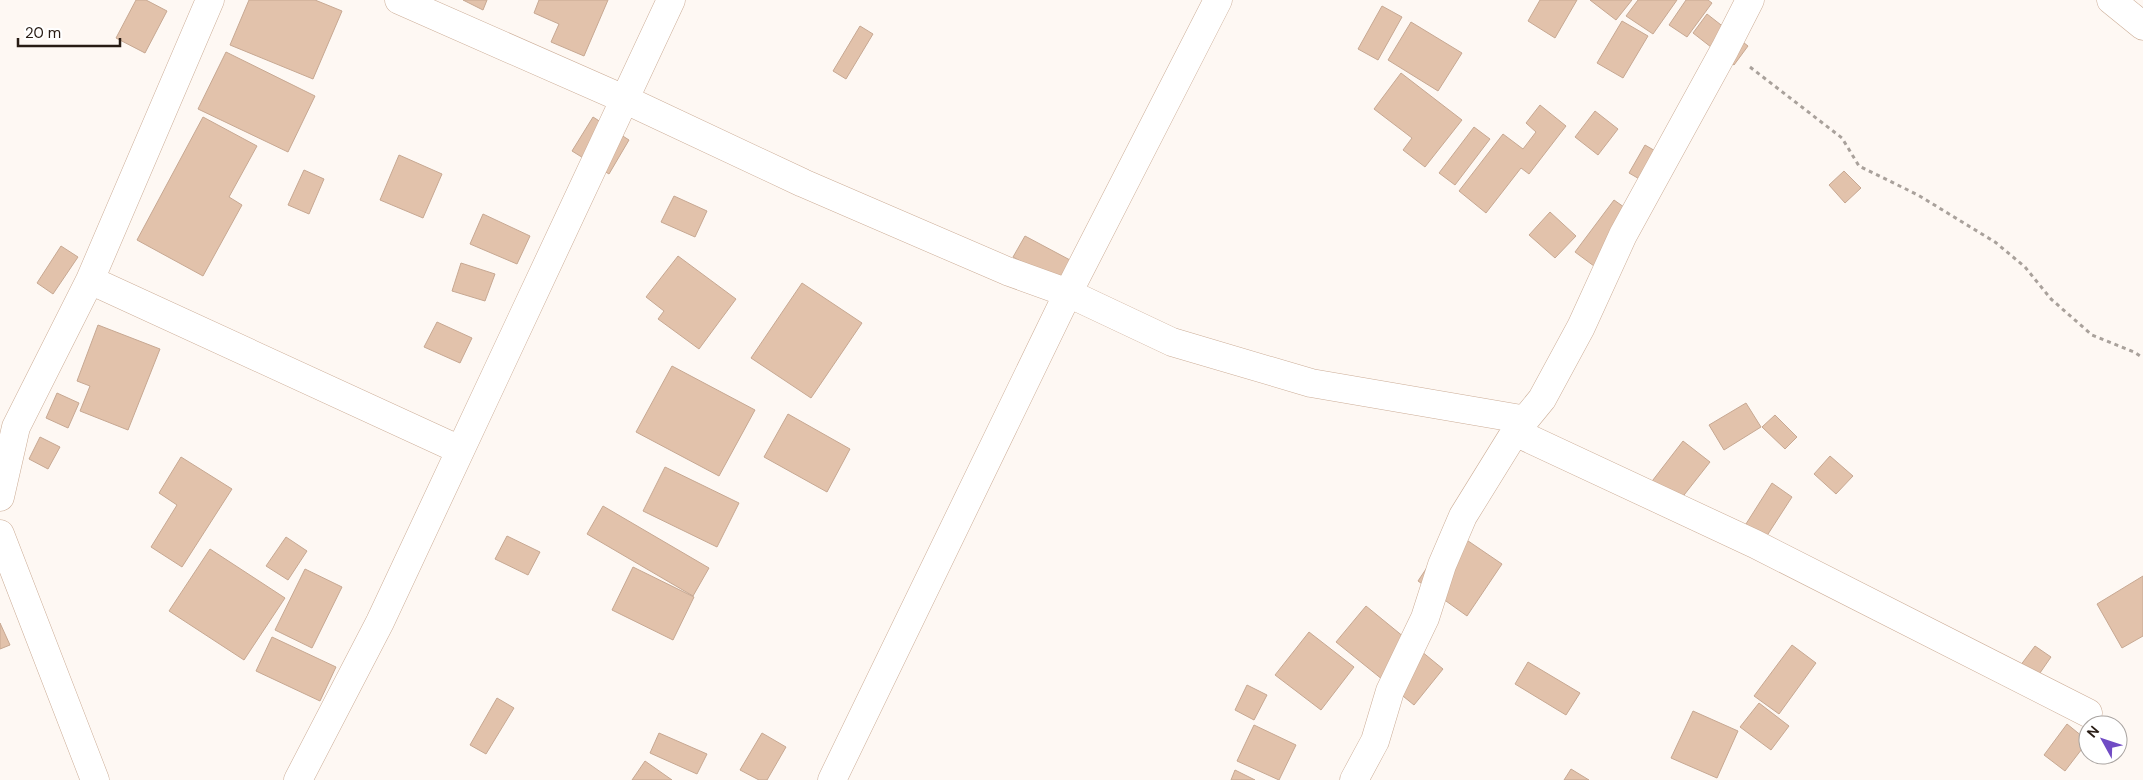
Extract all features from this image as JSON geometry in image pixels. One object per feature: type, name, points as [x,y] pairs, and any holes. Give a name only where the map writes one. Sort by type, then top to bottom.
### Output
[{"type":"street","points":[[0,497],[16,427],[90,280],[210,0]]},
{"type":"street","points":[[399,0],[624,100],[812,187],[1007,271],[1068,293],[1172,342],[1312,383],[1521,420],[1463,516],[1442,565],[1425,618],[1390,691],[1375,741],[1354,780]]},
{"type":"street","points":[[298,780],[380,622],[671,0]]},
{"type":"street","points":[[832,780],[1068,293],[1218,0]]},
{"type":"street","points":[[1515,432],[1542,399],[1581,327],[1623,235],[1750,0]]},
{"type":"street","points":[[2111,0],[2143,26]]},
{"type":"street","points":[[90,280],[460,450]]},
{"type":"street","points":[[1515,432],[1755,544],[2088,713]]},
{"type":"street","points":[[0,534],[95,780]]},
{"type":"path","points":[[1725,49],[1842,138],[1859,166],[1918,195],[1995,242],[2025,267],[2051,299],[2092,335],[2134,352],[2143,358]]},
{"type":"building","points":[[136,0],[146,0],[167,11],[145,53],[116,38]]},
{"type":"building","points":[[249,0],[315,0],[342,11],[313,79],[230,45]]},
{"type":"building","points":[[463,0],[487,0],[483,10]]},
{"type":"building","points":[[539,0],[608,0],[584,56],[551,42],[559,24],[534,13]]},
{"type":"building","points":[[1540,0],[1577,0],[1555,38],[1528,21]]},
{"type":"building","points":[[1590,0],[1632,0],[1616,20]]},
{"type":"building","points":[[1638,0],[1677,0],[1653,34],[1626,16]]},
{"type":"building","points":[[1686,0],[1708,0],[1712,3],[1687,37],[1669,25]]},
{"type":"building","points":[[1382,6],[1402,17],[1378,60],[1358,49]]},
{"type":"building","points":[[1707,14],[1748,46],[1734,65],[1693,33]]},
{"type":"building","points":[[1622,21],[1648,36],[1623,78],[1597,63]]},
{"type":"building","points":[[1411,22],[1462,53],[1438,91],[1388,60]]},
{"type":"building","points":[[860,26],[873,34],[846,79],[833,71]]},
{"type":"building","points":[[226,52],[315,96],[288,152],[198,109]]},
{"type":"building","points":[[1401,73],[1462,120],[1425,167],[1403,150],[1412,138],[1374,109]]},
{"type":"building","points":[[1540,105],[1566,126],[1529,174],[1521,168],[1486,213],[1459,191],[1503,134],[1523,149],[1536,132],[1526,123]]},
{"type":"building","points":[[1595,111],[1618,129],[1598,155],[1575,137]]},
{"type":"building","points":[[203,117],[257,146],[229,197],[242,205],[203,276],[137,240]]},
{"type":"building","points":[[593,117],[629,140],[609,174],[572,151]]},
{"type":"building","points":[[1474,127],[1490,139],[1455,185],[1439,173]]},
{"type":"building","points":[[1645,145],[1664,156],[1648,184],[1629,173]]},
{"type":"building","points":[[399,155],[442,174],[423,218],[380,200]]},
{"type":"building","points":[[304,170],[324,179],[309,214],[288,205]]},
{"type":"building","points":[[1844,171],[1861,188],[1845,203],[1829,185]]},
{"type":"building","points":[[674,196],[707,211],[695,237],[661,222]]},
{"type":"building","points":[[1614,200],[1638,217],[1598,269],[1575,252]]},
{"type":"building","points":[[1550,212],[1576,236],[1555,258],[1529,235]]},
{"type":"building","points":[[483,214],[530,236],[517,264],[470,244]]},
{"type":"building","points":[[1025,236],[1070,260],[1059,282],[1013,257]]},
{"type":"building","points":[[61,246],[78,257],[53,294],[37,283]]},
{"type":"building","points":[[678,256],[736,299],[699,349],[658,319],[664,311],[646,297]]},
{"type":"building","points":[[461,263],[495,274],[485,301],[452,291]]},
{"type":"building","points":[[802,283],[862,323],[811,398],[751,358]]},
{"type":"building","points":[[437,322],[472,338],[460,363],[424,347]]},
{"type":"building","points":[[98,325],[160,349],[128,430],[80,411],[90,386],[77,381]]},
{"type":"building","points":[[672,366],[755,410],[719,476],[636,432]]},
{"type":"building","points":[[57,393],[79,403],[68,428],[46,418]]},
{"type":"building","points":[[1746,403],[1761,427],[1724,450],[1709,425]]},
{"type":"building","points":[[788,414],[850,449],[827,492],[764,457]]},
{"type":"building","points":[[1775,415],[1797,437],[1785,449],[1762,427]]},
{"type":"building","points":[[40,437],[60,447],[48,469],[29,459]]},
{"type":"building","points":[[1683,441],[1710,462],[1673,509],[1646,489]]},
{"type":"building","points":[[1830,456],[1853,476],[1836,494],[1814,474]]},
{"type":"building","points":[[181,457],[232,489],[182,567],[151,547],[177,505],[159,493]]},
{"type":"building","points":[[665,467],[739,503],[717,547],[643,511]]},
{"type":"building","points":[[1772,483],[1792,497],[1759,548],[1739,535]]},
{"type":"building","points":[[603,506],[709,568],[693,596],[587,534]]},
{"type":"building","points":[[1452,530],[1502,564],[1467,616],[1418,581]]},
{"type":"building","points":[[507,536],[540,552],[528,575],[495,559]]},
{"type":"building","points":[[286,537],[307,551],[288,580],[266,566]]},
{"type":"building","points":[[210,549],[285,598],[244,660],[169,611]]},
{"type":"building","points":[[633,567],[694,597],[673,640],[612,610]]},
{"type":"building","points":[[305,569],[342,587],[312,648],[275,630]]},
{"type":"building","points":[[2143,576],[2143,636],[2122,648],[2097,604]]},
{"type":"building","points":[[1366,606],[1443,669],[1414,705],[1336,642]]},
{"type":"building","points":[[0,623],[10,645],[0,649]]},
{"type":"building","points":[[1309,632],[1354,667],[1321,710],[1275,675]]},
{"type":"building","points":[[272,637],[336,667],[320,701],[256,671]]},
{"type":"building","points":[[1792,645],[1816,663],[1779,714],[1754,696]]},
{"type":"building","points":[[2035,646],[2051,657],[2033,683],[2017,670]]},
{"type":"building","points":[[1528,662],[1580,693],[1566,715],[1515,684]]},
{"type":"building","points":[[1247,685],[1267,695],[1254,720],[1235,710]]},
{"type":"building","points":[[497,698],[514,708],[486,754],[470,745]]},
{"type":"building","points":[[1759,703],[1789,726],[1771,750],[1740,727]]},
{"type":"building","points":[[1693,711],[1738,731],[1717,778],[1671,758]]},
{"type":"building","points":[[2067,724],[2078,733],[2078,754],[2065,771],[2044,755]]},
{"type":"building","points":[[1254,725],[1296,745],[1279,780],[1237,761]]},
{"type":"building","points":[[659,733],[707,754],[697,774],[650,753]]},
{"type":"building","points":[[762,733],[786,747],[767,780],[759,780],[740,770]]},
{"type":"building","points":[[645,761],[672,780],[632,780]]},
{"type":"building","points":[[1571,769],[1589,780],[1564,780]]},
{"type":"building","points":[[1235,770],[1255,780],[1231,780]]}]
